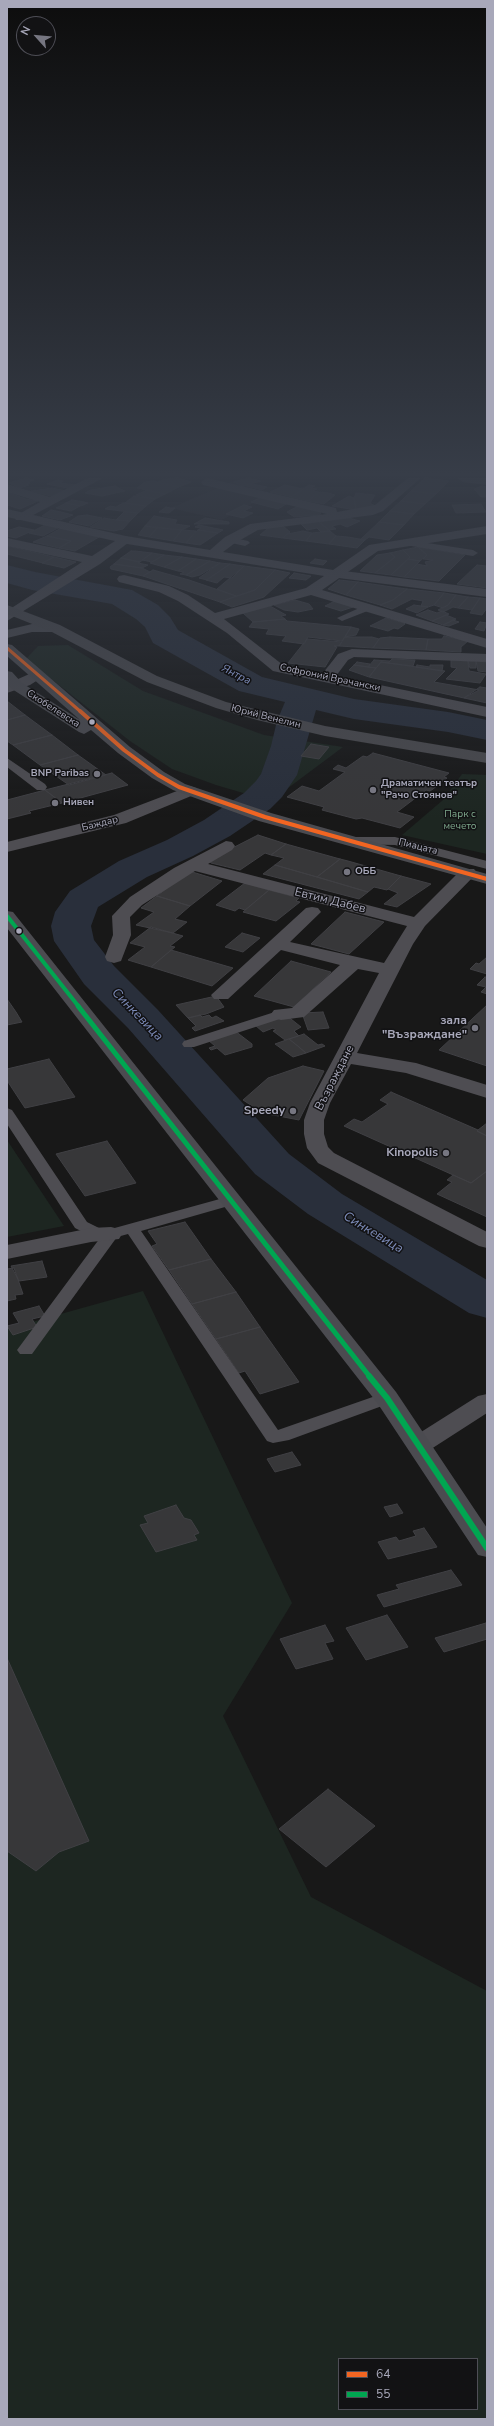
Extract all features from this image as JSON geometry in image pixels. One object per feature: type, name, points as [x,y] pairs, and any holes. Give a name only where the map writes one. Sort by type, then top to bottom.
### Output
[{"type":"main road","name":"Юрий Венелин","points":[[10,612],[57,629],[152,679],[197,697],[262,717],[325,731],[487,758]]},
{"type":"main road","points":[[7,634],[32,628],[57,629]]},
{"type":"main road","name":"Скобелевска","points":[[7,648],[36,675],[124,750],[158,775],[197,794],[265,818],[487,879]]},
{"type":"main road","name":"Скобелевска","points":[[10,683],[71,722],[124,750]]},
{"type":"main road","points":[[7,916],[233,1200],[387,1398],[487,1548]]},
{"type":"street","points":[[10,612],[49,591]]},
{"type":"street","name":"Софроний Врачански","points":[[168,591],[174,593],[215,618],[278,668],[327,677],[487,712]]},
{"type":"street","points":[[215,618],[310,591]]},
{"type":"street","points":[[312,591],[484,644]]},
{"type":"street","points":[[473,591],[487,593]]},
{"type":"street","points":[[467,657],[484,644]]},
{"type":"street","points":[[327,677],[343,657],[352,653],[487,658]]},
{"type":"street","points":[[10,683],[36,675]]},
{"type":"street","name":"Баждар","points":[[7,847],[120,819],[197,794]]},
{"type":"street","points":[[114,957],[122,935],[123,924],[121,916],[136,901],[226,846]]},
{"type":"street","name":"Евтим Дабев","points":[[193,865],[418,924]]},
{"type":"street","name":"Възраждане","points":[[468,874],[418,924],[390,970],[346,1057],[320,1103],[314,1120],[314,1134],[318,1148],[326,1158],[487,1241]]},
{"type":"street","points":[[221,995],[312,912]]},
{"type":"street","points":[[278,944],[354,964],[390,970]]},
{"type":"street","points":[[281,1014],[297,1013],[354,964]]},
{"type":"street","points":[[346,1057],[409,1067],[487,1092]]},
{"type":"street","points":[[7,1252],[90,1235],[111,1234]]},
{"type":"street","points":[[419,1445],[487,1402]]},
{"type":"lane","points":[[342,618],[366,608]]},
{"type":"lane","points":[[7,761],[41,787]]},
{"type":"lane","name":"Пиацата","points":[[348,841],[396,841],[487,865]]},
{"type":"lane","points":[[189,1044],[281,1014]]},
{"type":"lane","points":[[7,1113],[81,1225],[94,1232],[111,1234],[233,1200]]},
{"type":"lane","points":[[132,1229],[273,1437],[283,1436],[387,1398]]},
{"type":"lane","points":[[26,1350],[111,1234]]},
{"type":"green space","points":[[68,645],[143,691],[264,735],[343,747],[276,797],[267,800],[216,785],[172,769],[130,741],[26,659],[38,646]]},
{"type":"green space","name":"Парк с мечето","points":[[462,774],[487,775],[487,854],[402,835],[443,800]]},
{"type":"green space","points":[[7,1140],[64,1226],[7,1237]]},
{"type":"green space","points":[[143,1291],[292,1603],[223,1716],[311,1897],[487,1991],[487,2419],[7,2419],[7,1329]]},
{"type":"building","points":[[188,591],[222,591],[236,596],[220,602]]},
{"type":"building","points":[[223,591],[251,591],[236,596]]},
{"type":"building","points":[[251,591],[270,591],[264,597],[232,607],[220,602]]},
{"type":"building","points":[[335,591],[349,591],[346,595]]},
{"type":"building","points":[[349,591],[404,591],[393,600],[380,605],[346,595]]},
{"type":"building","points":[[404,591],[444,593],[434,605],[428,607],[421,606],[423,601],[412,599],[392,609],[380,605],[393,600]]},
{"type":"building","points":[[444,593],[456,595],[448,605],[443,608],[434,605]]},
{"type":"building","points":[[456,595],[468,597],[458,608],[453,607],[443,612],[438,610],[448,605]]},
{"type":"building","points":[[468,597],[480,598],[472,610],[458,608]]},
{"type":"building","points":[[480,598],[487,599],[487,608],[482,615],[470,613]]},
{"type":"building","points":[[295,600],[309,604],[313,609],[298,612],[284,610],[274,605]]},
{"type":"building","points":[[335,601],[353,607],[341,611],[325,606]]},
{"type":"building","points":[[414,605],[428,607],[417,613],[406,609]]},
{"type":"building","points":[[270,606],[286,615],[281,616],[285,619],[253,622],[243,613]]},
{"type":"building","points":[[428,610],[437,613],[442,611],[449,614],[432,621],[416,615]]},
{"type":"building","points":[[446,615],[456,619],[443,625],[432,621]]},
{"type":"building","points":[[386,618],[405,624],[398,629],[394,628],[388,631],[370,626]]},
{"type":"building","points":[[285,619],[287,621],[351,627],[342,641],[308,637],[304,644],[282,641],[286,636],[266,634],[269,629],[249,627],[253,622]]},
{"type":"building","points":[[453,620],[459,622],[449,626],[443,625]]},
{"type":"building","points":[[480,622],[487,623],[484,631],[475,629]]},
{"type":"building","points":[[351,627],[359,629],[356,635],[345,637]]},
{"type":"building","points":[[444,636],[468,641],[461,647],[461,652],[426,650],[428,639],[442,639]]},
{"type":"building","points":[[345,637],[372,637],[379,639],[373,648],[339,646]]},
{"type":"building","points":[[390,637],[428,639],[426,650],[373,648],[380,638]]},
{"type":"building","points":[[307,639],[342,642],[339,646],[334,646],[337,647],[325,667],[288,663]]},
{"type":"building","points":[[392,659],[415,660],[413,666],[388,663]]},
{"type":"building","points":[[374,660],[390,661],[388,663],[381,662],[376,668],[368,667]]},
{"type":"building","points":[[451,660],[468,661],[469,671],[486,674],[480,683],[446,679],[457,668],[451,667]]},
{"type":"building","points":[[468,661],[476,661],[476,668],[470,668]]},
{"type":"building","points":[[476,661],[487,662],[487,672],[478,671]]},
{"type":"building","points":[[357,662],[370,664],[368,667],[354,665]]},
{"type":"building","points":[[381,662],[445,671],[434,682],[479,690],[464,698],[369,677]]},
{"type":"building","points":[[354,665],[376,668],[369,677],[349,670]]},
{"type":"building","points":[[417,665],[430,667],[430,665],[443,665],[442,671],[416,667]]},
{"type":"building","points":[[480,687],[487,688],[487,703],[464,698]]},
{"type":"building","points":[[7,701],[25,715],[7,720]]},
{"type":"building","points":[[25,715],[52,735],[13,745],[7,741],[7,720]]},
{"type":"building","points":[[52,735],[78,755],[40,765],[13,745]]},
{"type":"building","points":[[311,744],[329,747],[319,759],[301,756]]},
{"type":"building","name":"Драматичен театър \"Рачо Стоянов\"","points":[[373,753],[449,773],[444,777],[447,778],[433,789],[430,791],[426,790],[397,812],[414,817],[400,828],[322,810],[324,807],[287,797],[302,786],[319,791],[345,772],[333,769],[338,765],[346,768],[363,756],[367,757]]},
{"type":"building","points":[[78,755],[106,775],[69,785],[40,765]]},
{"type":"building","points":[[112,773],[128,785],[62,803],[45,790]]},
{"type":"building","points":[[45,790],[62,803],[29,811],[31,813],[7,819],[7,800]]},
{"type":"building","points":[[258,835],[286,844],[271,855],[265,853],[240,870],[211,863],[209,860]]},
{"type":"building","points":[[286,844],[340,859],[317,877],[275,865],[284,858],[271,855]]},
{"type":"building","points":[[340,859],[401,876],[387,890],[374,887],[368,892],[317,877]]},
{"type":"building","points":[[275,865],[368,892],[359,899],[263,874]]},
{"type":"building","points":[[189,871],[222,881],[190,906],[157,896]]},
{"type":"building","points":[[401,876],[431,884],[397,907],[384,904],[398,893],[388,889]]},
{"type":"building","points":[[245,883],[269,890],[245,910],[239,908],[235,911],[216,905]]},
{"type":"building","points":[[269,890],[299,898],[296,901],[300,902],[276,921],[243,912]]},
{"type":"building","points":[[157,896],[190,906],[175,919],[187,922],[173,933],[136,925],[154,912],[141,908]]},
{"type":"building","points":[[345,912],[384,922],[349,954],[311,944]]},
{"type":"building","points":[[151,927],[183,936],[170,946],[175,947],[151,967],[128,960],[145,947],[130,943]]},
{"type":"building","points":[[242,933],[260,938],[243,952],[225,947]]},
{"type":"building","points":[[171,950],[233,968],[212,986],[151,967]]},
{"type":"building","points":[[487,957],[487,974],[470,969],[476,963],[479,964]]},
{"type":"building","points":[[291,961],[331,972],[294,1007],[254,996]]},
{"type":"building","name":"зала \"Възраждане\"","points":[[485,977],[487,978],[487,994],[481,992],[486,987],[477,985]]},
{"type":"building","points":[[216,996],[224,1007],[206,1014],[188,1018],[176,1005]]},
{"type":"building","points":[[7,999],[16,1012],[22,1022],[7,1025]]},
{"type":"building","name":"зала \"Възраждане\"","points":[[487,1005],[487,1066],[439,1050]]},
{"type":"building","points":[[323,1012],[329,1028],[308,1030],[302,1013]]},
{"type":"building","points":[[200,1015],[202,1017],[209,1015],[212,1018],[216,1016],[224,1021],[195,1031],[192,1028],[196,1026],[188,1018]]},
{"type":"building","points":[[286,1015],[301,1027],[294,1031],[299,1036],[285,1040],[273,1031],[276,1030],[273,1028],[263,1032],[255,1025]]},
{"type":"building","points":[[235,1031],[252,1044],[252,1047],[225,1055],[217,1048],[211,1050],[209,1048],[215,1046],[208,1040]]},
{"type":"building","points":[[304,1034],[318,1045],[322,1044],[325,1046],[306,1053],[289,1039]]},
{"type":"building","points":[[289,1039],[306,1053],[293,1057],[275,1044]]},
{"type":"building","points":[[49,1059],[75,1097],[25,1108],[8,1082],[7,1069]]},
{"type":"building","points":[[303,1066],[324,1071],[299,1120],[263,1113],[243,1100],[268,1078]]},
{"type":"building","name":"Kinopolis","points":[[391,1092],[478,1130],[477,1131],[487,1136],[487,1171],[471,1183],[344,1126],[354,1119],[362,1122],[388,1104],[380,1100]]},
{"type":"building","points":[[487,1123],[487,1136],[477,1131]]},
{"type":"building","points":[[107,1141],[136,1183],[85,1196],[56,1154]]},
{"type":"building","points":[[487,1171],[487,1217],[437,1194],[452,1182],[447,1180],[453,1175],[471,1183]]},
{"type":"building","points":[[185,1222],[211,1259],[169,1270],[152,1246],[157,1244],[148,1231]]},
{"type":"building","points":[[211,1259],[236,1292],[192,1304],[169,1270]]},
{"type":"building","points":[[42,1261],[47,1277],[19,1281],[11,1266]]},
{"type":"building","points":[[14,1268],[23,1294],[15,1295],[16,1299],[7,1301],[7,1269]]},
{"type":"building","points":[[236,1292],[260,1327],[216,1339],[192,1304]]},
{"type":"building","points":[[39,1306],[45,1316],[32,1319],[37,1327],[13,1335],[7,1326],[19,1323],[13,1313]]},
{"type":"building","points":[[260,1327],[299,1382],[260,1394],[245,1371],[239,1373],[216,1339]]},
{"type":"building","points":[[292,1452],[301,1465],[275,1472],[267,1459]]},
{"type":"building","points":[[397,1504],[403,1513],[390,1517],[384,1507]]},
{"type":"building","points":[[176,1505],[184,1518],[191,1520],[199,1533],[194,1535],[197,1540],[156,1552],[140,1525],[148,1523],[144,1516]]},
{"type":"building","points":[[424,1528],[437,1547],[388,1559],[378,1542],[396,1537],[399,1541],[416,1536],[413,1531]]},
{"type":"building","points":[[451,1570],[462,1585],[384,1607],[377,1595],[399,1589],[396,1585]]},
{"type":"building","points":[[387,1615],[408,1647],[366,1660],[346,1628]]},
{"type":"building","points":[[486,1623],[487,1639],[444,1652],[435,1638]]},
{"type":"building","points":[[325,1625],[334,1641],[325,1643],[333,1659],[296,1669],[280,1639]]},
{"type":"building","points":[[7,1658],[89,1841],[59,1852],[36,1871],[7,1851]]},
{"type":"building","points":[[328,1789],[375,1826],[326,1867],[279,1829]]},
{"type":"waterway","name":"Янтра","points":[[93,591],[121,596],[147,612],[159,624],[164,636],[251,684],[354,709],[448,722],[487,730]]},
{"type":"waterway","name":"Синкевица","points":[[304,698],[294,721],[289,746],[279,775],[269,789],[257,801],[217,828],[180,848],[133,869],[84,899],[75,912],[71,926],[74,941],[99,975],[143,1019],[229,1118],[272,1164],[325,1204],[487,1302]]},
{"type":"transit line","name":"64","points":[[7,648],[124,750],[158,775],[179,787],[265,817],[487,879]]},
{"type":"transit line","name":"55","points":[[7,916],[387,1398],[487,1548]]},
{"type":"place","name":"BNP Paribas","points":[[97,774]]},
{"type":"place","name":"Драматичен театър \"Рачо Стоянов\"","points":[[373,790]]},
{"type":"place","name":"Нивен","points":[[55,803]]},
{"type":"place","name":"ОББ","points":[[347,872]]},
{"type":"place","name":"зала \"Възраждане\"","points":[[475,1028]]},
{"type":"place","name":"Speedy","points":[[293,1111]]},
{"type":"place","name":"Kinopolis","points":[[446,1153]]}]
